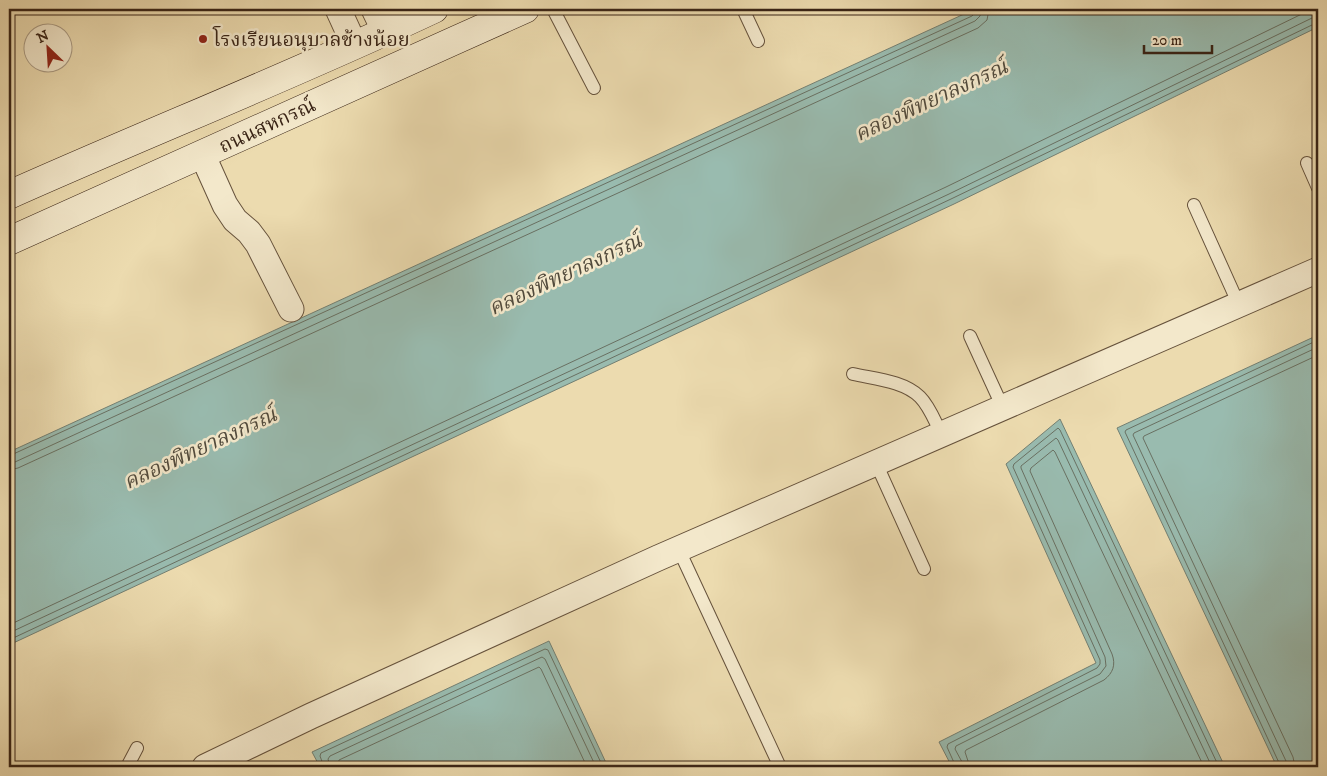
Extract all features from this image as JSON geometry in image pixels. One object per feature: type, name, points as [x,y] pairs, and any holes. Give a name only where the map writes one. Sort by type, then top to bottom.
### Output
[{"type":"main road","name":"ถนนสหกรณ์","points":[[9,195],[291,74],[354,44],[380,20],[434,9]]},
{"type":"main road","name":"ถนนสหกรณ์","points":[[9,241],[203,156],[317,102],[475,19],[525,9]]},
{"type":"street","points":[[338,9],[354,44]]},
{"type":"street","points":[[203,156],[225,206],[235,220],[249,232],[258,244],[291,309]]},
{"type":"street","points":[[205,767],[347,699],[679,550],[1318,270]]},
{"type":"lane","points":[[553,9],[594,88]]},
{"type":"lane","points":[[743,9],[758,41]]},
{"type":"lane","points":[[1307,163],[1318,188]]},
{"type":"lane","points":[[1194,205],[1239,305]]},
{"type":"lane","points":[[970,336],[1003,408]]},
{"type":"lane","points":[[853,374],[894,383],[916,394],[927,406],[942,435]]},
{"type":"lane","points":[[876,464],[924,569]]},
{"type":"lane","points":[[679,550],[780,767]]},
{"type":"lane","points":[[127,767],[138,748]]},
{"type":"water","name":"คลองพิทยาลงกรณ์","points":[[975,9],[1318,9],[1318,27],[954,204],[9,645],[9,452]]},
{"type":"water","points":[[1318,335],[1318,767],[1277,767],[1117,428]]},
{"type":"water","points":[[1060,419],[1225,767],[952,767],[939,742],[1096,663],[1006,464]]},
{"type":"water","points":[[549,641],[608,767],[320,767],[312,752]]},
{"type":"place","name":"โรงเรียนอนุบาลช้างน้อย","points":[[203,39]]}]
